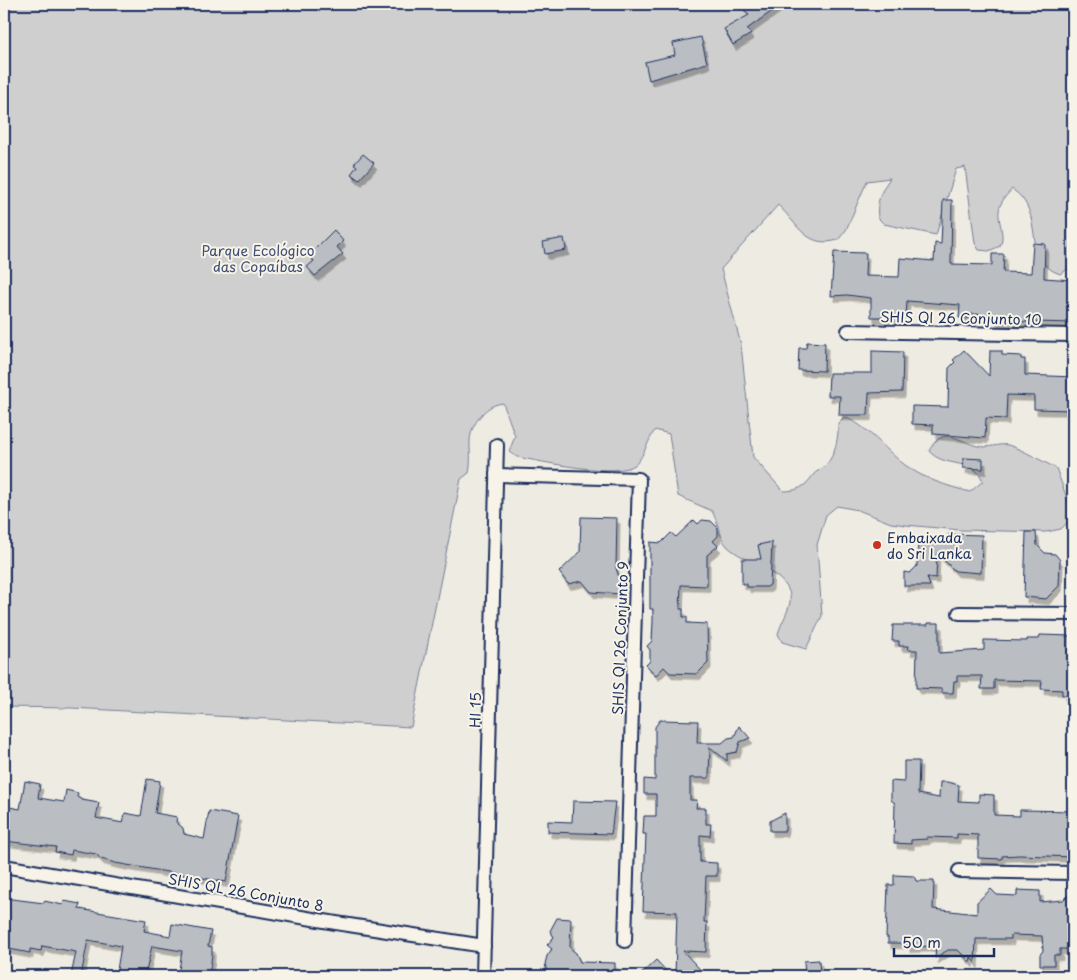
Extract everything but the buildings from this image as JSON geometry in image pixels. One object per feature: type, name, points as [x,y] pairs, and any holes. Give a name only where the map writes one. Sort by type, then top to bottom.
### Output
[{"type":"street","name":"SHIS QI 26 Conjunto 10","points":[[848,331],[1073,335]]},
{"type":"street","name":"HI 15","points":[[483,976],[497,445]]},
{"type":"street","name":"SHIS QI 26 Conjunto 9","points":[[496,475],[640,479],[625,941]]},
{"type":"street","points":[[959,613],[1073,614]]},
{"type":"street","name":"SHIS QL 26 Conjunto 8","points":[[4,866],[336,923],[484,946]]},
{"type":"street","points":[[959,871],[1073,873]]},
{"type":"green space","name":"Parque Ecológico das Copaíbas","points":[[4,4],[1073,4],[1073,228],[1068,269],[1060,274],[1048,267],[1040,258],[1029,210],[1023,199],[1012,189],[1004,198],[1000,207],[999,218],[1002,241],[1000,246],[989,251],[979,250],[975,243],[965,167],[956,169],[936,235],[884,224],[878,218],[878,206],[882,192],[890,178],[867,181],[846,230],[838,240],[827,242],[810,238],[797,227],[778,205],[721,269],[741,345],[753,457],[783,491],[801,488],[814,474],[826,465],[836,446],[838,423],[844,417],[876,438],[912,470],[936,482],[970,492],[983,481],[973,469],[942,460],[929,451],[940,438],[945,436],[957,438],[981,447],[1008,445],[1026,453],[1056,468],[1069,504],[1070,514],[1067,523],[1061,529],[1046,532],[960,530],[891,523],[858,510],[837,506],[826,515],[817,545],[822,616],[806,649],[782,642],[778,634],[790,602],[789,592],[784,584],[776,576],[727,546],[712,511],[678,496],[669,434],[655,430],[639,461],[627,468],[614,470],[579,468],[542,462],[517,457],[509,452],[515,436],[503,403],[500,403],[483,413],[471,435],[469,473],[461,479],[411,727],[72,708],[4,707]]},
{"type":"place","name":"Embaixada do Sri Lanka","points":[[877,545]]}]
